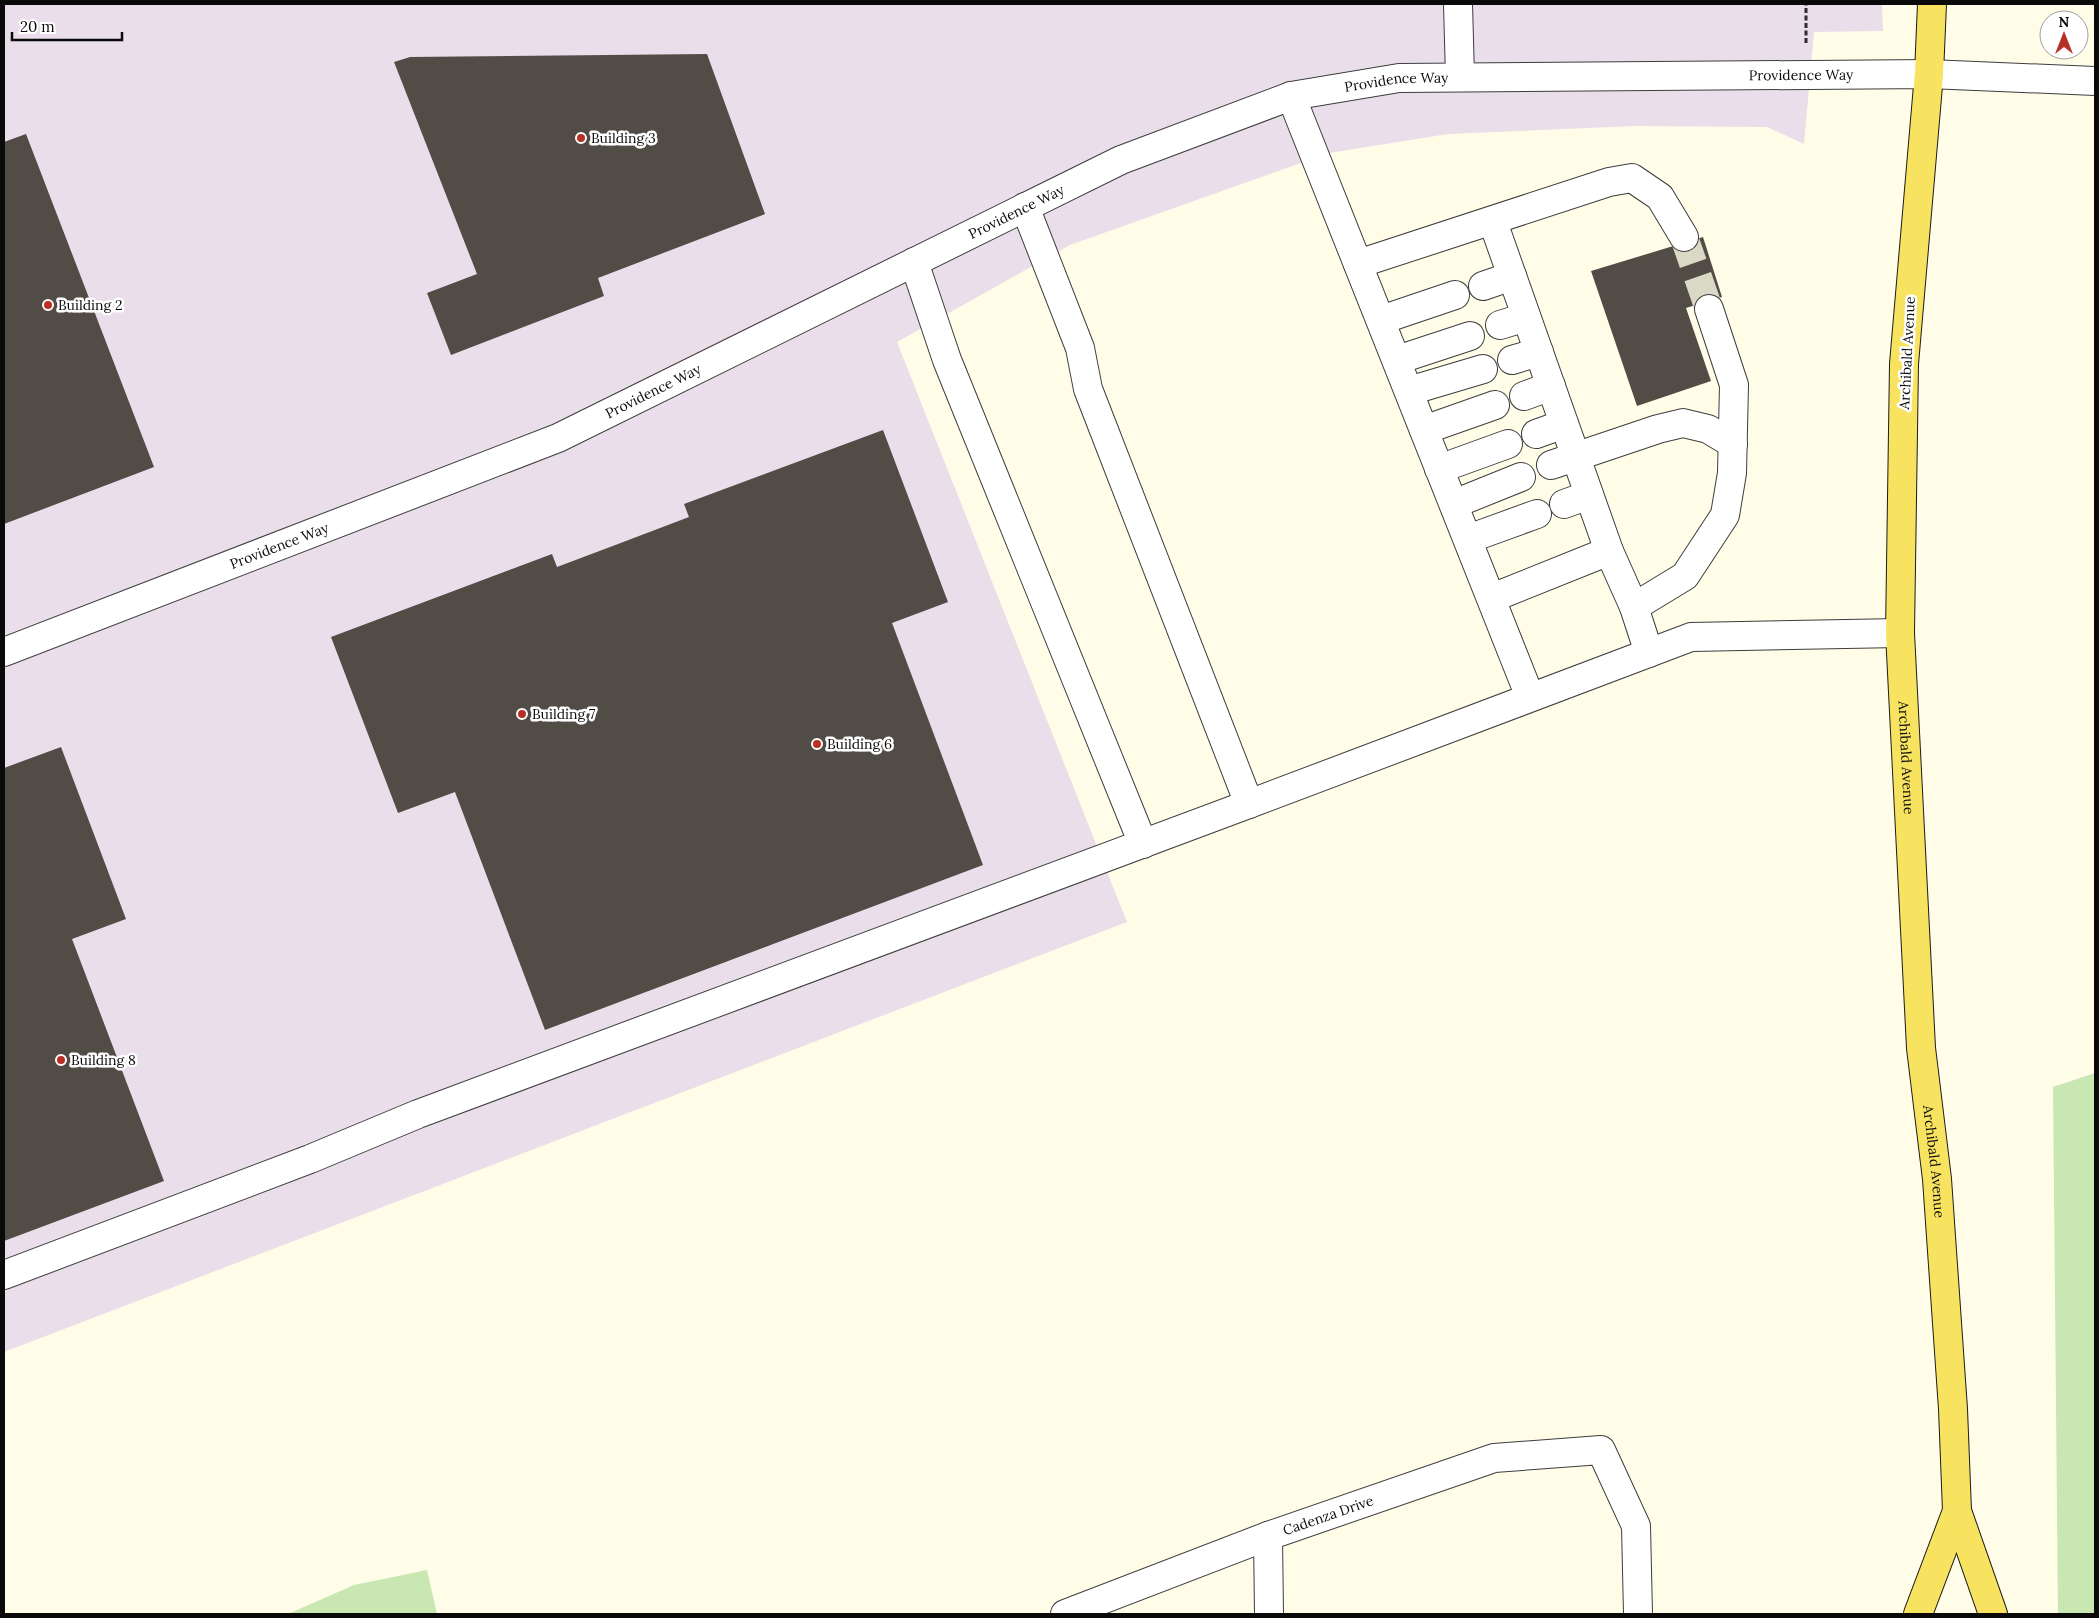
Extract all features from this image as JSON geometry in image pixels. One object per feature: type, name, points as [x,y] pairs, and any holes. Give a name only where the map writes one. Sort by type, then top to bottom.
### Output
[{"type":"main road","name":"Archibald Avenue","points":[[1932,4],[1929,74],[1904,364],[1900,633],[1921,1048],[1937,1179],[1953,1410],[1957,1511],[1993,1614]]},
{"type":"main road","name":"Archibald Avenue","points":[[1918,1614],[1957,1511]]},
{"type":"street","points":[[1458,4],[1460,77]]},
{"type":"street","name":"Providence Way","points":[[4,652],[558,438],[1121,160],[1291,96],[1399,78],[1929,74],[2095,81]]},
{"type":"street","points":[[1291,96],[1530,697]]},
{"type":"street","points":[[1358,264],[1493,222],[1609,182],[1632,178],[1660,197],[1684,237]]},
{"type":"street","points":[[1024,208],[1080,348],[1088,390],[1249,804]]},
{"type":"street","points":[[1493,222],[1564,424],[1563,461],[1577,499],[1609,551],[1634,607],[1649,653]]},
{"type":"street","points":[[914,262],[951,369],[1143,844]]},
{"type":"street","points":[[1483,286],[1512,276]]},
{"type":"street","points":[[1381,320],[1454,295]]},
{"type":"street","points":[[1634,607],[1684,576],[1725,515],[1732,472],[1734,385],[1710,310]]},
{"type":"street","points":[[1500,325],[1526,317]]},
{"type":"street","points":[[1396,360],[1470,336]]},
{"type":"street","points":[[1512,360],[1539,352]]},
{"type":"street","points":[[1409,391],[1482,369]]},
{"type":"street","points":[[1524,396],[1551,386]]},
{"type":"street","points":[[1424,430],[1495,405]]},
{"type":"street","points":[[1563,461],[1658,429],[1683,423],[1708,429],[1733,444]]},
{"type":"street","points":[[1536,434],[1564,424]]},
{"type":"street","points":[[1439,469],[1508,444]]},
{"type":"street","points":[[1454,504],[1521,477]]},
{"type":"street","points":[[1468,539],[1538,514]]},
{"type":"street","points":[[1492,598],[1609,551]]},
{"type":"street","points":[[4,1275],[310,1159],[418,1114],[1143,844],[1691,637],[1900,633]]},
{"type":"street","name":"Cadenza Drive","points":[[1065,1614],[1268,1536],[1494,1458],[1601,1450],[1636,1526],[1638,1614]]},
{"type":"street","points":[[1268,1536],[1269,1614]]},
{"type":"shaded area","points":[[4,4],[1882,4],[1883,31],[1814,32],[1804,144],[1767,127],[1634,126],[1448,134],[1329,153],[1070,245],[897,342],[1127,922],[4,1352]]},
{"type":"green space","points":[[2095,1073],[2095,1614],[2058,1614],[2053,1087]]},
{"type":"green space","points":[[427,1570],[437,1614],[288,1614],[354,1585]]},
{"type":"building","name":"Building 3","points":[[707,54],[765,214],[598,278],[604,296],[451,355],[427,293],[477,274],[394,62],[410,57]]},
{"type":"building","name":"Building 2","points":[[26,134],[154,467],[4,524],[4,142]]},
{"type":"building","points":[[1703,237],[1722,297],[1686,308],[1711,381],[1637,406],[1591,271]]},
{"type":"building","points":[[883,430],[948,602],[892,623],[983,865],[545,1030],[455,792],[398,813],[331,637],[552,554],[557,567],[689,517],[684,504]]},
{"type":"building","name":"Building 8","points":[[61,747],[126,919],[72,939],[164,1181],[4,1241],[4,768]]},
{"type":"tunnel","points":[[1684,237],[1709,309]]},
{"type":"place","name":"Building 3","points":[[581,138]]},
{"type":"place","name":"Building 2","points":[[48,305]]},
{"type":"place","name":"Building 7","points":[[522,714]]},
{"type":"place","name":"Building 6","points":[[817,744]]},
{"type":"place","name":"Building 8","points":[[61,1060]]}]
